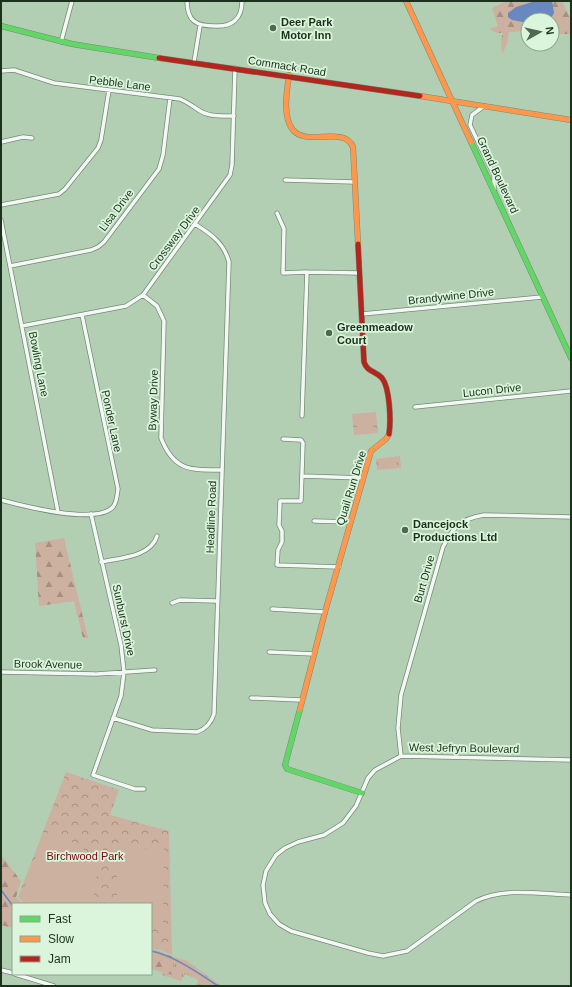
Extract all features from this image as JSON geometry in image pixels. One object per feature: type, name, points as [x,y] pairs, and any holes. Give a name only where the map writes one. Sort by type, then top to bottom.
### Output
[{"type":"street","points":[[61,43],[72,1]]},
{"type":"street","points":[[187,1],[190,16],[200,26],[230,25],[240,15],[242,1]]},
{"type":"street","name":"Grand Boulevard","points":[[406,1],[571,358]]},
{"type":"street","name":"Commack Road","points":[[1,26],[61,43],[289,75],[571,120]]},
{"type":"street","points":[[194,62],[200,26]]},
{"type":"street","name":"Crossway Drive","points":[[22,326],[126,306],[143,295],[230,174],[234,116],[235,68]]},
{"type":"street","name":"Pebble Lane","points":[[1,71],[14,70],[54,83],[170,98],[187,102],[197,109],[214,116],[234,116]]},
{"type":"street","name":"Quail Run Drive","points":[[289,75],[288,121],[291,129],[298,134],[340,137],[351,142],[353,147],[365,365],[370,371],[380,376],[386,383],[390,429],[388,438],[371,451],[339,568],[325,612],[285,765],[287,769],[362,794]]},
{"type":"street","points":[[1,205],[59,194],[66,189],[98,148],[101,140],[109,90]]},
{"type":"street","name":"Lisa Drive","points":[[10,266],[91,250],[104,242],[159,169],[163,155],[170,98]]},
{"type":"street","points":[[484,106],[472,116],[470,125],[494,176],[494,190]]},
{"type":"street","points":[[1,142],[23,137],[32,138]]},
{"type":"street","points":[[285,180],[354,182]]},
{"type":"street","points":[[276,213],[284,229],[283,274],[307,272],[359,273]]},
{"type":"street","name":"Bowling Lane","points":[[1,220],[58,512]]},
{"type":"street","name":"Headline Road","points":[[113,718],[152,730],[197,732],[203,730],[211,722],[214,714],[229,262],[226,252],[220,243],[195,224]]},
{"type":"street","points":[[302,416],[307,272]]},
{"type":"street","name":"Byway Drive","points":[[143,295],[157,306],[164,321],[161,438],[165,450],[183,467],[192,470],[222,470]]},
{"type":"street","name":"Brandywine Drive","points":[[362,314],[542,297]]},
{"type":"street","name":"Ponder Lane","points":[[82,315],[118,489],[116,500],[112,507],[106,512],[91,514]]},
{"type":"street","name":"Lucon Drive","points":[[415,407],[571,391]]},
{"type":"street","points":[[282,439],[301,440],[303,443],[302,476],[301,501],[280,501],[279,525],[282,531],[282,542],[278,550],[277,565],[339,568]]},
{"type":"street","points":[[302,476],[363,478]]},
{"type":"street","points":[[1,500],[39,511],[91,514]]},
{"type":"street","name":"Sunburst Drive","points":[[91,514],[121,644],[124,672],[120,696],[93,775],[135,790],[144,790]]},
{"type":"street","name":"Burt Drive","points":[[401,756],[398,728],[401,695],[443,547],[450,534],[459,523],[470,517],[484,515],[571,516]]},
{"type":"street","points":[[314,521],[351,522]]},
{"type":"street","points":[[102,562],[149,549],[155,543],[156,536]]},
{"type":"street","points":[[172,602],[180,600],[217,601]]},
{"type":"street","points":[[272,609],[325,612]]},
{"type":"street","points":[[269,652],[314,654]]},
{"type":"street","name":"Brook Avenue","points":[[1,672],[96,674],[155,670]]},
{"type":"street","points":[[251,698],[301,700]]},
{"type":"street","name":"West Jefryn Boulevard","points":[[571,760],[401,756],[375,770],[368,778],[362,794],[350,816],[343,822],[324,835],[298,842],[285,848],[276,855],[266,872],[263,894],[270,914],[278,924],[291,931],[372,954],[388,955],[407,951],[476,901],[489,895],[509,893],[571,894]]},
{"type":"street","points":[[1,970],[12,973]]},
{"type":"street","points":[[17,975],[54,986]]},
{"type":"green space","points":[[507,1],[535,1],[516,7],[508,17],[512,20],[520,22],[520,31],[509,32],[507,44],[502,54],[501,39],[503,33],[497,33],[489,29],[498,26],[492,8]]},
{"type":"green space","points":[[552,1],[562,1],[571,20],[571,34],[560,34],[560,12],[552,12]]},
{"type":"green space","points":[[376,412],[378,433],[354,435],[352,414]]},
{"type":"green space","points":[[372,414],[373,421],[357,423],[356,415]]},
{"type":"green space","points":[[373,425],[374,432],[358,433],[357,426]]},
{"type":"green space","points":[[400,456],[401,468],[377,470],[376,459]]},
{"type":"green space","points":[[396,458],[397,466],[381,467],[380,460]]},
{"type":"green space","points":[[64,538],[88,638],[83,638],[74,601],[39,606],[35,543]]},
{"type":"green space","name":"Birchwood Park","points":[[66,772],[119,790],[110,815],[169,831],[172,955],[152,946],[152,903],[24,903],[18,897]]},
{"type":"green space","points":[[45,832],[59,836],[82,848],[90,855],[95,864],[97,875],[96,888],[91,903],[43,903],[25,896],[23,892]]},
{"type":"green space","points":[[117,848],[164,849],[163,925],[152,925],[152,903],[117,903]]},
{"type":"green space","points":[[1,855],[21,881],[16,897],[22,903],[12,903],[12,928],[1,925]]},
{"type":"green space","points":[[152,947],[173,957],[173,975],[152,969]]},
{"type":"green space","points":[[173,957],[186,960],[221,986],[197,986],[198,980],[185,974],[181,981],[162,975],[162,972],[173,975]]},
{"type":"water","points":[[535,1],[552,1],[554,12],[520,12],[520,22],[512,20],[508,17],[508,13],[516,7]]},
{"type":"waterway","points":[[1,890],[12,905]]},
{"type":"waterway","points":[[152,951],[160,953],[177,961],[218,986]]},
{"type":"traffic: fast","points":[[1,26],[72,44],[159,58]]},
{"type":"traffic: fast","points":[[471,142],[571,358]]},
{"type":"traffic: fast","points":[[300,709],[285,765],[287,769],[362,793]]},
{"type":"traffic: slow","points":[[406,1],[471,142]]},
{"type":"traffic: slow","points":[[289,75],[286,96],[286,111],[287,118],[293,130],[299,135],[307,137],[342,137],[353,147],[358,244]]},
{"type":"traffic: slow","points":[[420,96],[571,120]]},
{"type":"traffic: slow","points":[[300,709],[325,612],[371,451],[386,439],[389,434]]},
{"type":"traffic: jam","points":[[159,58],[420,96]]},
{"type":"traffic: jam","points":[[358,244],[364,362],[367,368],[380,376],[385,383],[389,405],[389,434]]},
{"type":"place","name":"Deer Park Motor Inn","points":[[273,28]]},
{"type":"place","name":"Greenmeadow Court","points":[[329,333]]},
{"type":"place","name":"Dancejock Productions Ltd","points":[[405,530]]}]
